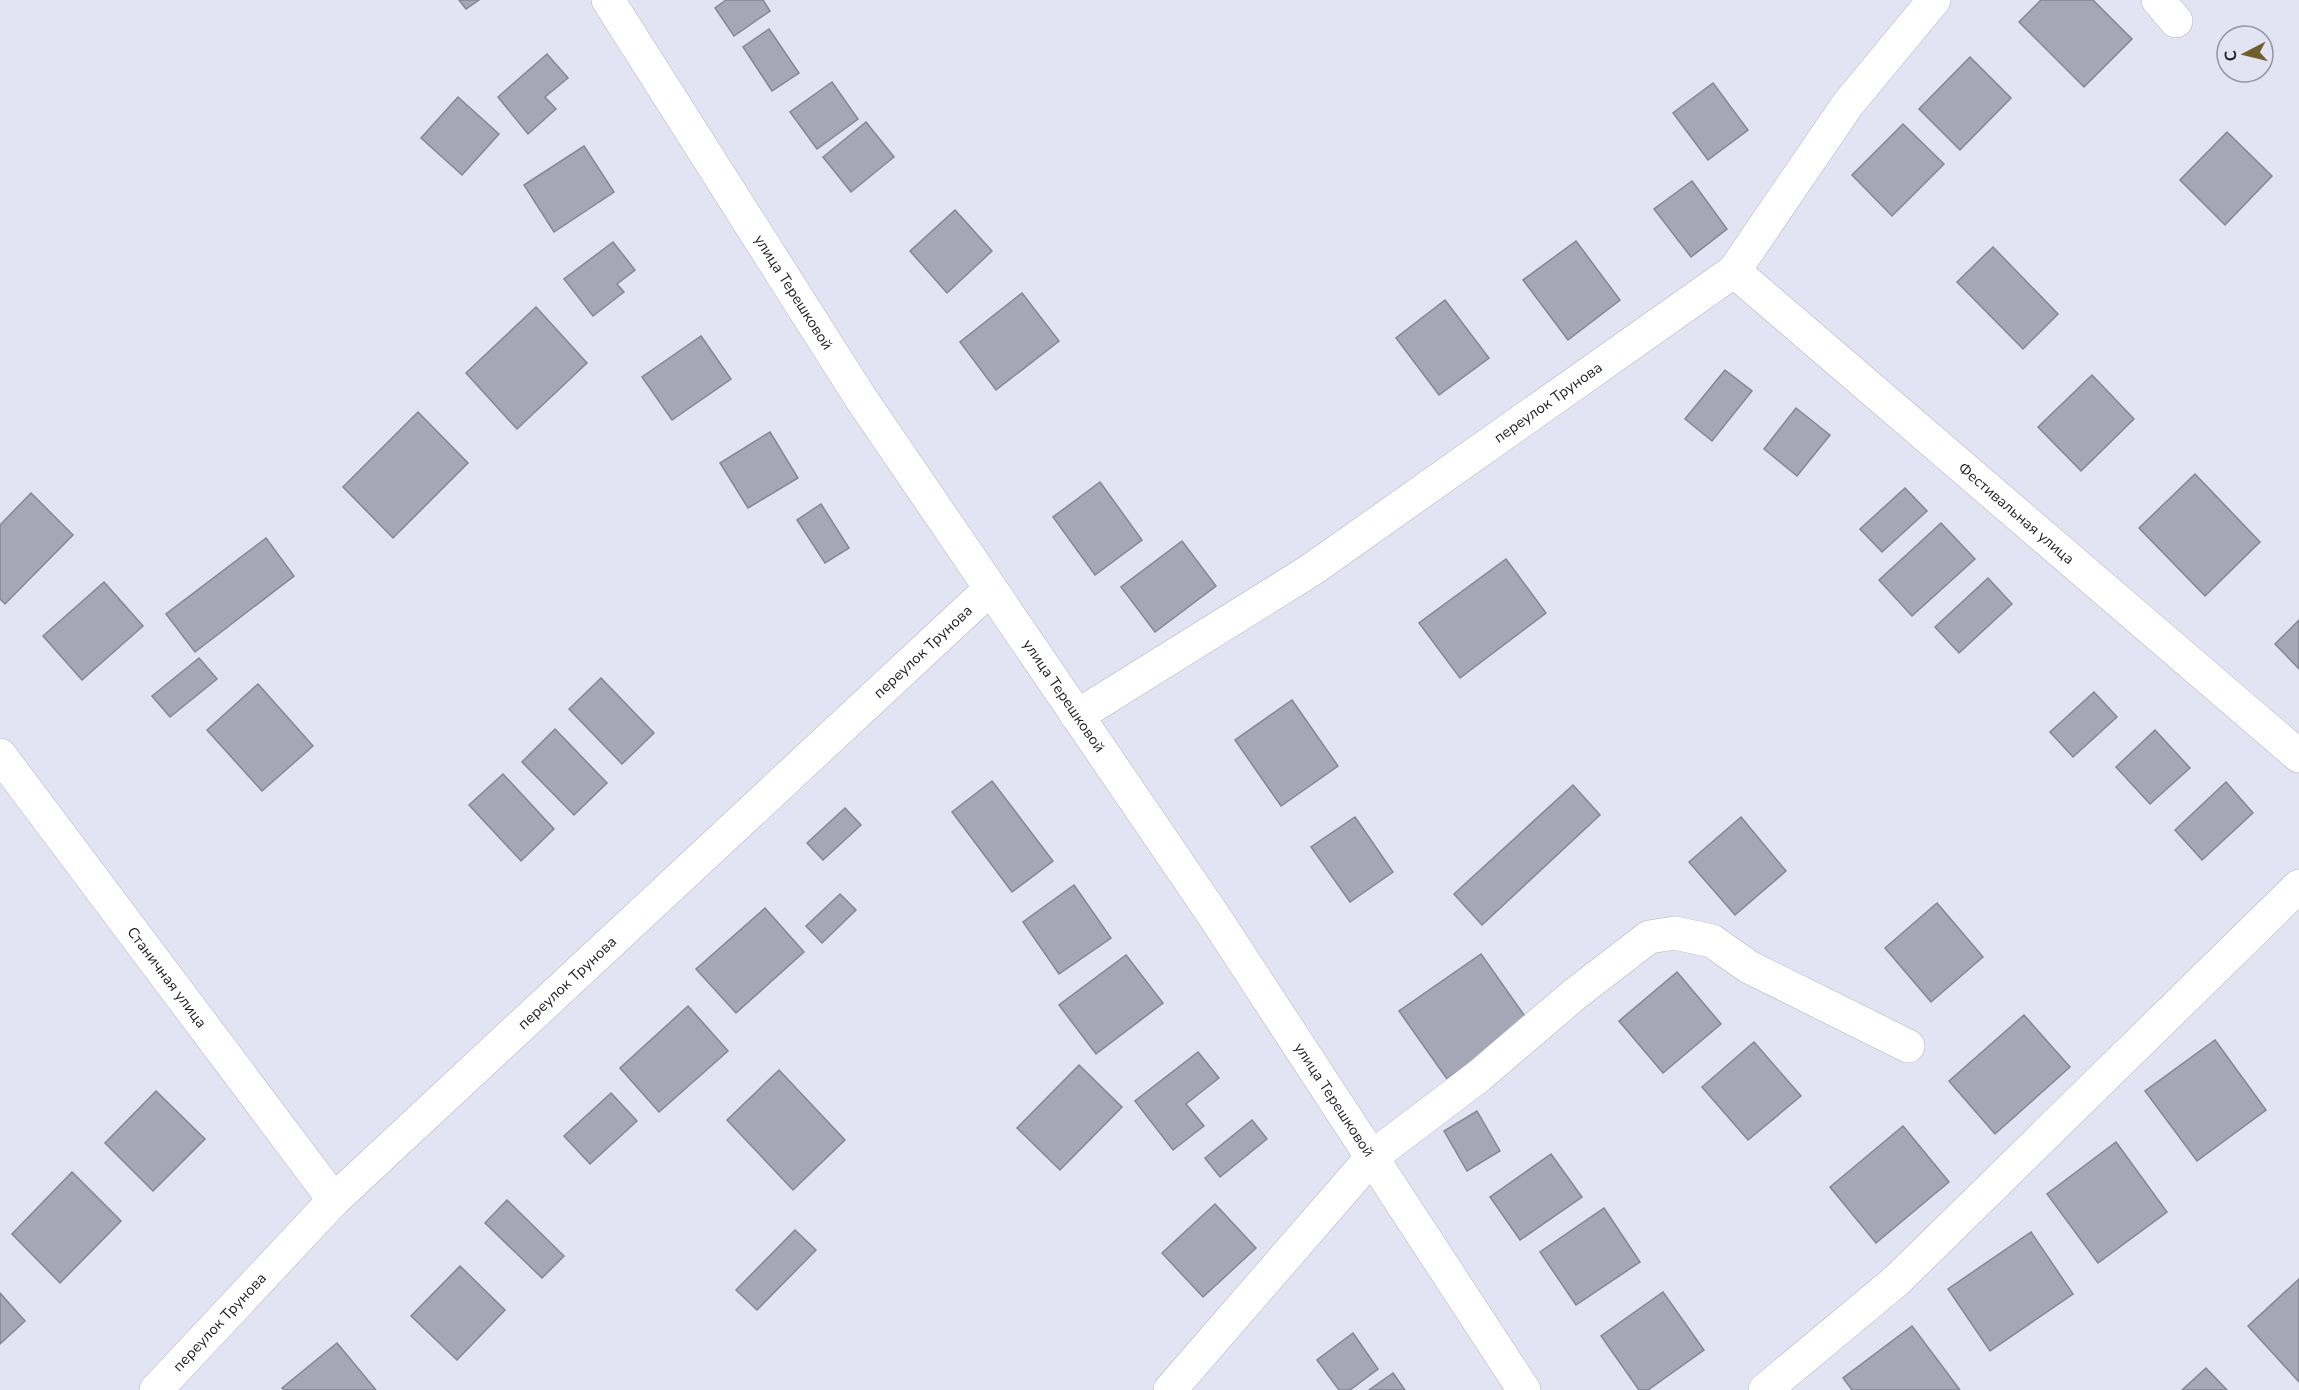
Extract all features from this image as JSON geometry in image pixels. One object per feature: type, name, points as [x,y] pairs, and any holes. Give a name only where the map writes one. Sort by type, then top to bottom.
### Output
[{"type":"street","name":"улица Терешковой","points":[[608,0],[860,397],[1214,916],[1524,1390]]},
{"type":"street","name":"переулок Трунова","points":[[1077,716],[1311,570],[1734,271],[1848,104],[1934,0]]},
{"type":"street","name":"Фестивальная улица","points":[[1734,271],[2299,756]]},
{"type":"street","name":"переулок Трунова","points":[[156,1390],[334,1200],[990,589]]},
{"type":"street","name":"Станичная улица","points":[[0,755],[334,1200]]},
{"type":"street","points":[[1765,1390],[1896,1281],[2299,886]]},
{"type":"street","points":[[1170,1390],[1372,1157],[1479,1076],[1575,994],[1649,937],[1675,933],[1712,941],[1749,967],[1908,1046]]},
{"type":"building","points":[[459,0],[479,0],[466,9]]},
{"type":"building","points":[[726,0],[763,0],[770,11],[734,36],[715,8]]},
{"type":"building","points":[[2041,0],[2093,0],[2132,39],[2084,87],[2019,22]]},
{"type":"building","points":[[769,29],[799,73],[772,91],[743,47]]},
{"type":"building","points":[[547,54],[568,78],[545,97],[556,109],[528,134],[498,97]]},
{"type":"building","points":[[1970,57],[2011,98],[1960,150],[1919,109]]},
{"type":"building","points":[[832,82],[858,119],[817,149],[790,112]]},
{"type":"building","points":[[1713,83],[1748,130],[1708,160],[1673,113]]},
{"type":"building","points":[[458,97],[499,134],[462,175],[421,138]]},
{"type":"building","points":[[866,122],[894,157],[851,192],[823,157]]},
{"type":"building","points":[[1903,124],[1944,164],[1892,216],[1852,175]]},
{"type":"building","points":[[2227,132],[2272,176],[2225,225],[2180,180]]},
{"type":"building","points":[[584,146],[614,192],[554,232],[524,185]]},
{"type":"building","points":[[1692,181],[1727,229],[1691,257],[1654,209]]},
{"type":"building","points":[[955,210],[992,251],[947,293],[910,251]]},
{"type":"building","points":[[1576,241],[1620,300],[1568,340],[1523,280]]},
{"type":"building","points":[[613,242],[635,270],[617,284],[624,292],[593,316],[564,279]]},
{"type":"building","points":[[1993,247],[2058,314],[2023,349],[1957,282]]},
{"type":"building","points":[[1022,293],[1059,341],[996,390],[960,342]]},
{"type":"building","points":[[1445,300],[1489,358],[1439,395],[1396,338]]},
{"type":"building","points":[[536,307],[587,363],[517,429],[466,373]]},
{"type":"building","points":[[701,336],[731,379],[672,420],[642,377]]},
{"type":"building","points":[[1725,370],[1752,391],[1712,441],[1685,419]]},
{"type":"building","points":[[2092,375],[2134,419],[2081,471],[2038,427]]},
{"type":"building","points":[[1796,408],[1830,435],[1797,476],[1764,449]]},
{"type":"building","points":[[418,412],[468,463],[393,538],[343,487]]},
{"type":"building","points":[[770,432],[798,478],[748,508],[720,463]]},
{"type":"building","points":[[2195,474],[2260,542],[2205,596],[2139,528]]},
{"type":"building","points":[[1100,482],[1142,540],[1095,575],[1053,517]]},
{"type":"building","points":[[1905,488],[1927,511],[1882,552],[1860,529]]},
{"type":"building","points":[[31,493],[73,535],[5,604],[0,599],[0,525]]},
{"type":"building","points":[[821,504],[849,548],[825,563],[797,520]]},
{"type":"building","points":[[1941,523],[1975,559],[1912,616],[1879,580]]},
{"type":"building","points":[[266,538],[294,576],[195,652],[166,614]]},
{"type":"building","points":[[1182,541],[1216,586],[1155,632],[1121,587]]},
{"type":"building","points":[[1506,559],[1546,613],[1460,678],[1419,623]]},
{"type":"building","points":[[1988,578],[2012,604],[1959,653],[1935,627]]},
{"type":"building","points":[[104,582],[143,626],[82,680],[43,636]]},
{"type":"building","points":[[2299,620],[2299,669],[2275,644]]},
{"type":"building","points":[[199,658],[217,679],[170,717],[152,696]]},
{"type":"building","points":[[601,678],[654,733],[622,764],[569,709]]},
{"type":"building","points":[[258,684],[313,746],[262,791],[207,730]]},
{"type":"building","points":[[2094,692],[2117,717],[2073,757],[2050,732]]},
{"type":"building","points":[[1292,700],[1338,766],[1281,806],[1235,740]]},
{"type":"building","points":[[555,729],[607,783],[574,815],[522,762]]},
{"type":"building","points":[[2155,730],[2190,768],[2150,804],[2116,767]]},
{"type":"building","points":[[503,774],[554,829],[521,861],[469,805]]},
{"type":"building","points":[[992,781],[1053,861],[1012,892],[952,812]]},
{"type":"building","points":[[2226,782],[2253,813],[2202,860],[2175,830]]},
{"type":"building","points":[[1573,785],[1600,815],[1482,925],[1454,894]]},
{"type":"building","points":[[845,808],[861,825],[823,860],[807,843]]},
{"type":"building","points":[[1355,817],[1393,872],[1350,902],[1311,847]]},
{"type":"building","points":[[1741,817],[1786,871],[1735,915],[1689,862]]},
{"type":"building","points":[[1074,885],[1111,938],[1059,974],[1023,922]]},
{"type":"building","points":[[840,894],[856,910],[822,943],[806,926]]},
{"type":"building","points":[[1937,903],[1983,957],[1931,1002],[1885,948]]},
{"type":"building","points":[[765,908],[804,952],[736,1013],[696,969]]},
{"type":"building","points":[[1481,954],[1529,1022],[1447,1079],[1399,1011]]},
{"type":"building","points":[[1126,955],[1163,1003],[1096,1054],[1059,1005]]},
{"type":"building","points":[[1677,972],[1721,1024],[1663,1073],[1619,1021]]},
{"type":"building","points":[[688,1006],[728,1051],[659,1112],[620,1068]]},
{"type":"building","points":[[2024,1015],[2070,1067],[1995,1134],[1949,1081]]},
{"type":"building","points":[[2215,1040],[2266,1110],[2197,1161],[2145,1091]]},
{"type":"building","points":[[1754,1042],[1801,1096],[1748,1140],[1702,1087]]},
{"type":"building","points":[[1198,1052],[1219,1078],[1186,1104],[1204,1126],[1173,1150],[1135,1101]]},
{"type":"building","points":[[1079,1065],[1122,1107],[1060,1170],[1017,1128]]},
{"type":"building","points":[[779,1070],[845,1140],[793,1190],[727,1120]]},
{"type":"building","points":[[156,1091],[205,1139],[153,1191],[105,1143]]},
{"type":"building","points":[[611,1093],[637,1121],[590,1164],[564,1136]]},
{"type":"building","points":[[1477,1111],[1500,1151],[1467,1171],[1444,1131]]},
{"type":"building","points":[[1252,1120],[1267,1139],[1220,1177],[1205,1158]]},
{"type":"building","points":[[1903,1126],[1949,1182],[1876,1243],[1830,1187]]},
{"type":"building","points":[[2116,1142],[2167,1212],[2098,1263],[2047,1194]]},
{"type":"building","points":[[1551,1154],[1582,1197],[1520,1240],[1490,1197]]},
{"type":"building","points":[[72,1172],[121,1221],[60,1283],[12,1234]]},
{"type":"building","points":[[507,1200],[564,1256],[542,1278],[485,1223]]},
{"type":"building","points":[[1215,1204],[1256,1248],[1203,1297],[1162,1253]]},
{"type":"building","points":[[1604,1208],[1640,1262],[1576,1305],[1540,1252]]},
{"type":"building","points":[[795,1230],[816,1250],[757,1310],[736,1290]]},
{"type":"building","points":[[2031,1232],[2073,1294],[1990,1351],[1948,1289]]},
{"type":"building","points":[[460,1266],[505,1310],[457,1360],[411,1316]]},
{"type":"building","points":[[2299,1279],[2299,1382],[2248,1326]]},
{"type":"building","points":[[1663,1292],[1704,1350],[1648,1390],[1639,1390],[1601,1336]]},
{"type":"building","points":[[0,1293],[25,1321],[0,1344]]},
{"type":"building","points":[[1912,1326],[1960,1390],[1852,1390],[1843,1378]]},
{"type":"building","points":[[1353,1333],[1378,1369],[1350,1390],[1339,1390],[1317,1360]]},
{"type":"building","points":[[337,1343],[376,1390],[284,1390],[282,1388]]},
{"type":"building","points":[[2206,1368],[2227,1390],[2182,1390]]},
{"type":"building","points":[[1393,1373],[1405,1390],[1369,1390]]}]
